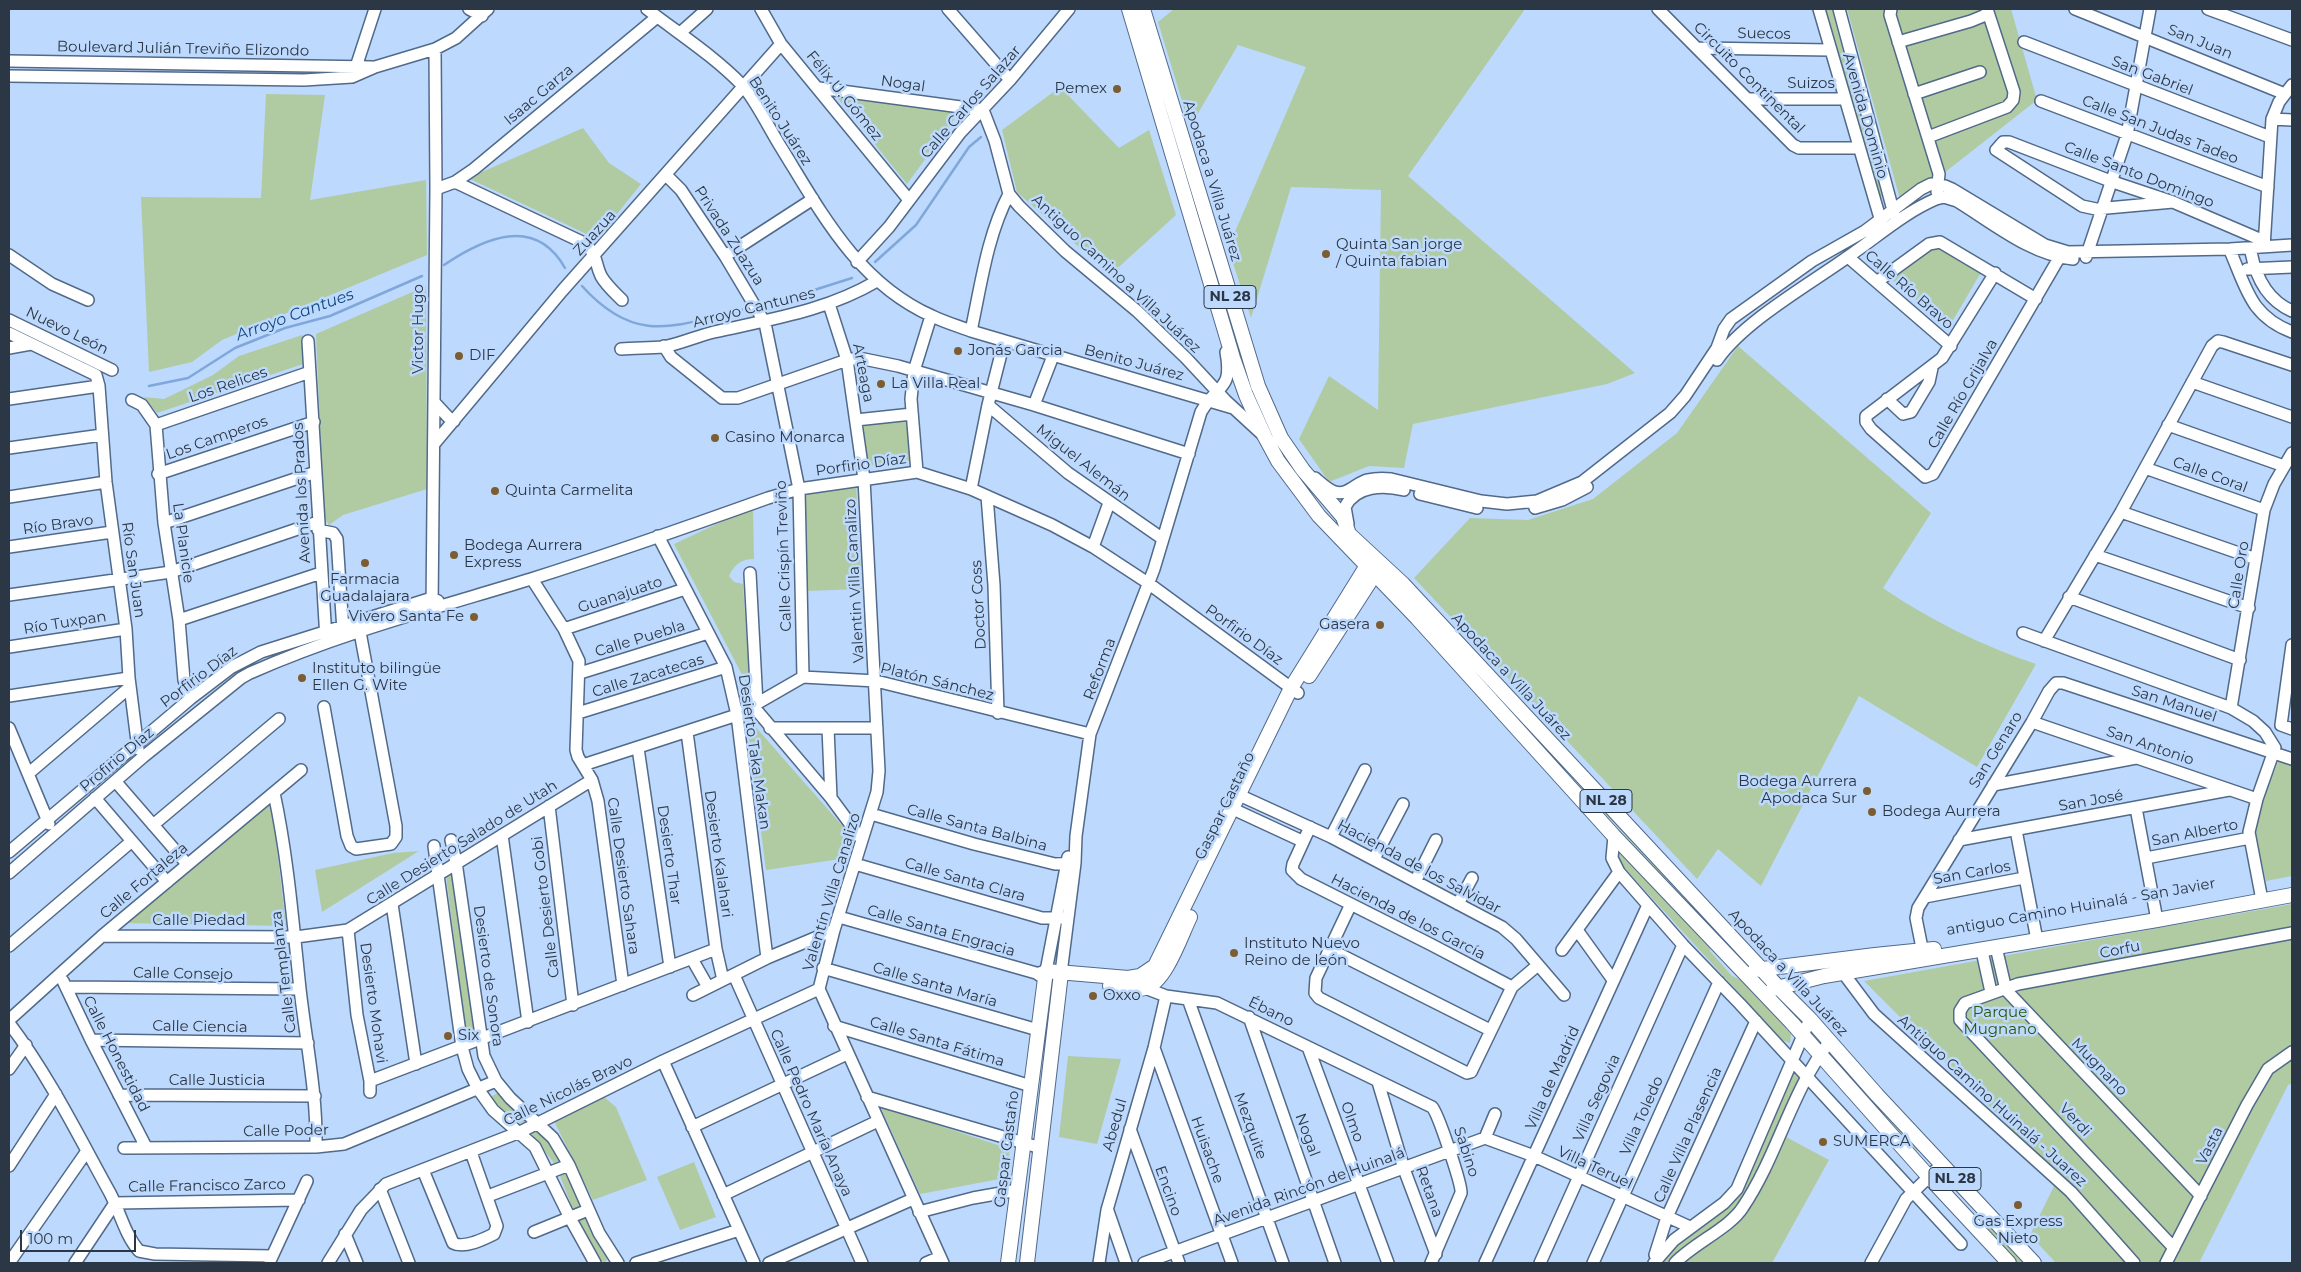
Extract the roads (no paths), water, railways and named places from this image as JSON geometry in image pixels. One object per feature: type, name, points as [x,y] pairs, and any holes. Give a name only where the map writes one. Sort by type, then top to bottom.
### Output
[{"type":"main road","name":"Apodaca a Villa Juárez","points":[[1129,9],[1226,335],[1246,395],[1277,458],[1314,510],[1374,565],[1403,584],[1761,969],[1810,1019],[1941,1165],[2034,1263]]},
{"type":"main road","name":"Apodaca a Villa Juárez","points":[[1143,9],[1258,386],[1282,438],[1303,470],[1343,517],[1351,535],[1374,565],[1552,769],[1803,1036],[1928,1176],[2009,1263]]},
{"type":"main road","name":"Gaspar Castaño","points":[[1008,1263],[1038,1030],[1042,975],[1061,971],[1128,978],[1140,976],[1155,966],[1295,691],[1374,565]]},
{"type":"main road","points":[[1552,769],[1564,757]]},
{"type":"main road","name":"Gaspar Castaño","points":[[1061,971],[1145,988],[1164,972],[1239,803]]},
{"type":"main road","points":[[2261,897],[2292,887]]},
{"type":"main road","points":[[1760,992],[1842,973],[1889,966],[1923,955],[1982,951],[2036,936],[2261,897],[2292,895]]},
{"type":"main road","name":"antiguo Camino Huinalá - San Javier","points":[[1743,972],[1875,955],[1923,955],[2036,936]]},
{"type":"main road","points":[[1875,955],[1889,966]]},
{"type":"main road","points":[[1027,1263],[1042,1148],[1061,971]]},
{"type":"street","points":[[375,9],[354,71],[375,67],[435,49],[456,38],[485,13]]},
{"type":"street","points":[[469,9],[485,13]]},
{"type":"street","name":"Benito Juárez","points":[[647,9],[680,33],[742,86],[834,233],[859,264],[875,279],[931,316],[971,331],[1054,356],[1213,397]]},
{"type":"street","points":[[680,33],[707,9]]},
{"type":"street","name":"Félix U. Gómez","points":[[761,9],[781,44],[820,88],[909,200]]},
{"type":"street","points":[[948,9],[1010,80]]},
{"type":"street","name":"Calle Carlos Salazar","points":[[859,264],[960,133],[985,113],[1069,9]]},
{"type":"street","name":"Circuito Continental","points":[[1658,9],[1789,142],[1796,146],[1858,148]]},
{"type":"street","name":"Avenida Dominio","points":[[1818,9],[1884,232]]},
{"type":"street","name":"Avenida Dominio","points":[[1839,9],[1896,223]]},
{"type":"street","points":[[1891,9],[1890,15],[1939,174],[1936,199]]},
{"type":"street","name":"San Juan","points":[[2075,9],[2289,89]]},
{"type":"street","points":[[2087,255],[2113,182],[2127,135],[2150,9]]},
{"type":"street","points":[[2208,9],[2287,39]]},
{"type":"street","points":[[1898,42],[1971,21],[1987,11],[2014,92],[2013,100],[2007,106],[1928,137]]},
{"type":"street","name":"Isaac Garza","points":[[436,189],[456,182],[474,169],[657,17]]},
{"type":"street","name":"San Gabriel","points":[[2024,42],[2270,137]]},
{"type":"street","name":"Zuazua","points":[[434,444],[562,291],[781,44]]},
{"type":"street","name":"Suecos","points":[[1698,48],[1830,50]]},
{"type":"street","name":"Victor Hugo","points":[[432,603],[436,189],[435,49]]},
{"type":"street","name":"Boulevard Julián Treviño Elizondo","points":[[9,61],[354,71]]},
{"type":"street","name":"Boulevard Julián Treviño Elizondo","points":[[9,76],[304,80],[354,71]]},
{"type":"street","points":[[1914,94],[1980,72]]},
{"type":"street","name":"Nogal","points":[[820,88],[985,113]]},
{"type":"street","points":[[2289,89],[2272,119],[2268,187],[2261,248],[2254,268],[2269,295],[2292,311]]},
{"type":"street","name":"Suizos","points":[[1748,100],[1844,99]]},
{"type":"street","name":"Calle San Judas Tadeo","points":[[2041,101],[2268,187]]},
{"type":"street","name":"Antiguo Camino a Villa Juárez","points":[[985,113],[995,140],[1009,194],[1047,235],[1137,311],[1186,358],[1213,397],[1233,408],[1265,437]]},
{"type":"street","points":[[2272,119],[2292,120]]},
{"type":"street","name":"Calle Santo Domingo","points":[[2104,208],[2091,208],[2074,202],[1999,146],[2009,142],[2113,182],[2173,202],[2261,248]]},
{"type":"street","name":"Privada Zuazua","points":[[666,175],[681,190],[725,256],[764,320]]},
{"type":"street","points":[[456,182],[582,242],[595,255],[600,274],[605,282],[622,300]]},
{"type":"street","points":[[1303,470],[1333,492],[1346,492],[1365,481],[1377,478],[1391,479],[1481,501],[1507,504],[1537,501],[1582,482],[1625,451],[1675,408],[1717,348],[1724,329],[1731,319],[1812,261],[1865,231],[1907,197],[1931,184],[1945,186],[1958,192],[2045,245],[2068,252],[2087,255],[2152,258],[2231,253],[2261,248],[2292,251]]},
{"type":"street","points":[[971,331],[990,241],[1000,212],[1009,194]]},
{"type":"street","points":[[1277,458],[1309,494],[1326,499],[1339,500],[1352,497],[1371,488],[1390,487],[1476,508],[1509,511],[1541,507],[1584,490],[1674,417],[1724,350],[1746,329],[1896,223],[1936,199],[1944,197],[1957,201],[2034,248],[2059,258],[2107,253],[2261,248],[2292,245]]},
{"type":"street","points":[[725,256],[813,199]]},
{"type":"street","points":[[2104,208],[2173,202]]},
{"type":"street","points":[[1878,281],[1929,244],[1937,241],[1944,242],[2036,299]]},
{"type":"street","points":[[2231,253],[2244,287],[2256,308],[2277,325],[2292,332]]},
{"type":"street","points":[[9,255],[52,284],[88,300]]},
{"type":"street","name":"Calle Río Bravo","points":[[1848,257],[1951,346]]},
{"type":"street","name":"Calle Río Grijalva","points":[[1887,399],[1866,416],[1866,422],[1923,475],[1926,477],[1931,476],[2059,258]]},
{"type":"street","points":[[2238,270],[2292,268]]},
{"type":"street","points":[[1932,368],[1929,382],[1911,412],[1903,414],[1887,399],[1932,368],[1951,346],[1995,273]]},
{"type":"street","name":"Arroyo Cantunes","points":[[620,349],[664,346],[829,304],[859,292],[875,279]]},
{"type":"street","name":"Arteaga","points":[[829,304],[847,360],[864,479]]},
{"type":"street","points":[[918,472],[911,398],[914,371],[931,316]]},
{"type":"street","name":"Nuevo León","points":[[9,320],[112,370]]},
{"type":"street","name":"Calle Crispín Treviño","points":[[764,320],[779,385],[799,489],[803,677]]},
{"type":"street","name":"Nuevo León","points":[[9,334],[97,380]]},
{"type":"street","name":"Reforma","points":[[1071,863],[1090,734],[1148,583],[1202,412],[1213,397],[1222,389],[1229,375],[1226,335]]},
{"type":"street","name":"Avenida los Prados","points":[[308,342],[326,637]]},
{"type":"street","points":[[971,489],[988,406],[1004,342]]},
{"type":"street","points":[[2044,641],[2121,512],[2212,346],[2218,342],[2292,365]]},
{"type":"street","points":[[9,348],[31,344]]},
{"type":"street","points":[[664,346],[671,357],[722,398],[738,398],[847,360],[859,358],[1034,404],[1189,454]]},
{"type":"street","points":[[1034,404],[1054,356]]},
{"type":"street","name":"Río San Juan","points":[[99,363],[97,380],[106,482],[126,629],[137,745],[143,757]]},
{"type":"street","name":"Los Relices","points":[[156,425],[310,372]]},
{"type":"street","points":[[9,399],[97,380]]},
{"type":"street","points":[[2192,382],[2292,417]]},
{"type":"street","points":[[132,400],[142,405],[156,425]]},
{"type":"street","points":[[434,402],[454,421]]},
{"type":"street","name":"Miguel Alemán","points":[[988,406],[1068,473],[1163,539]]},
{"type":"street","points":[[856,420],[912,414]]},
{"type":"street","name":"Los Camperos","points":[[158,474],[314,422]]},
{"type":"street","points":[[2168,424],[2284,466]]},
{"type":"street","name":"La Planicie","points":[[156,425],[158,474],[179,620],[184,680],[190,700]]},
{"type":"street","points":[[9,448],[102,435]]},
{"type":"street","name":"Calle Oro","points":[[2231,708],[2264,510],[2270,492],[2292,453]]},
{"type":"street","name":"Calle Coral","points":[[2145,468],[2264,510]]},
{"type":"street","points":[[164,522],[316,472]]},
{"type":"street","name":"Porfirio Díaz","points":[[9,852],[190,700],[242,660],[326,637],[432,603],[444,604],[532,578],[799,489],[918,472],[971,489],[1052,525],[1093,547],[1148,583],[1295,691]]},
{"type":"street","name":"Valentin Villa Canalizo","points":[[864,479],[876,681]]},
{"type":"street","points":[[9,497],[106,482]]},
{"type":"street","name":"Doctor Coss","points":[[987,496],[995,602],[998,713]]},
{"type":"street","points":[[1351,535],[1345,507],[1352,497]]},
{"type":"street","points":[[1093,547],[1109,503]]},
{"type":"street","points":[[2121,512],[2256,559]]},
{"type":"street","points":[[9,595],[171,572],[318,526],[334,533],[337,539],[343,631],[360,632],[432,603]]},
{"type":"street","name":"Río Bravo","points":[[9,547],[112,532]]},
{"type":"street","name":"Desierto Taka Makan","points":[[658,536],[726,667],[737,716],[767,958]]},
{"type":"street","points":[[2095,556],[2249,608]]},
{"type":"street","points":[[179,620],[321,573]]},
{"type":"street","points":[[750,573],[755,705],[770,728],[831,798],[862,840]]},
{"type":"street","name":"Calle Desierto Sahara","points":[[532,578],[564,629],[576,654],[580,673],[576,750],[592,780],[600,816],[623,985]]},
{"type":"street","name":"Guanajuato","points":[[564,629],[685,590]]},
{"type":"street","points":[[2069,597],[2240,660]]},
{"type":"street","name":"Río Tuxpan","points":[[9,647],[126,629]]},
{"type":"street","points":[[324,707],[346,836],[351,846],[356,849],[391,844],[396,837],[360,632]]},
{"type":"street","name":"Calle Puebla","points":[[580,673],[708,633]]},
{"type":"street","points":[[2023,633],[2231,708],[2253,721],[2264,732],[2274,744],[2275,753],[2257,799],[2250,828],[2250,838],[2261,897]]},
{"type":"street","name":"Profirio Díaz","points":[[10,867],[53,834],[143,757],[241,678],[326,637]]},
{"type":"street","points":[[2292,645],[2290,675],[2281,725],[2292,729]]},
{"type":"street","name":"Calle Zacatecas","points":[[578,713],[726,667]]},
{"type":"street","points":[[583,765],[737,716],[803,677]]},
{"type":"street","name":"Platón Sánchez","points":[[803,677],[876,681],[998,713],[1090,734]]},
{"type":"street","name":"Valentín Villa Canalizo","points":[[876,681],[878,782],[871,814],[834,930],[819,989],[834,1026],[942,1260]]},
{"type":"street","points":[[9,696],[130,682]]},
{"type":"street","points":[[29,773],[130,682]]},
{"type":"street","name":"San Manuel","points":[[2049,692],[2056,683],[2062,683],[2292,759]]},
{"type":"street","name":"San Genaro","points":[[1923,955],[1916,912],[2049,692]]},
{"type":"street","points":[[153,825],[279,719]]},
{"type":"street","name":"San Antonio","points":[[2032,722],[2257,799]]},
{"type":"street","points":[[9,728],[53,834]]},
{"type":"street","points":[[770,728],[877,728]]},
{"type":"street","points":[[828,728],[831,798]]},
{"type":"street","name":"Desierto Kalahari","points":[[686,732],[716,949],[728,978]]},
{"type":"street","name":"Desierto Thar","points":[[638,748],[670,967]]},
{"type":"street","points":[[1992,785],[2137,758]]},
{"type":"street","name":"Calle Fortaleza","points":[[9,1022],[102,936],[301,770]]},
{"type":"street","points":[[1331,837],[1365,770]]},
{"type":"street","name":"Calle Desierto Salado de Utah","points":[[348,930],[592,780]]},
{"type":"street","points":[[116,782],[187,864]]},
{"type":"street","name":"San José","points":[[1959,840],[2229,790]]},
{"type":"street","name":"Calle Templanza","points":[[274,793],[296,937],[300,989],[315,1096],[316,1147]]},
{"type":"street","points":[[95,798],[167,882]]},
{"type":"street","points":[[1239,803],[1302,841],[1310,827]]},
{"type":"street","name":"Hacienda de los Salvidar","points":[[1239,803],[1310,827],[1416,880],[1502,927],[1516,939],[1564,994]]},
{"type":"street","points":[[1374,859],[1403,804]]},
{"type":"street","name":"Calle Desierto Gobi","points":[[549,806],[573,1005]]},
{"type":"street","points":[[2136,808],[2156,916]]},
{"type":"street","name":"Calle Santa Balbina","points":[[871,814],[1054,864],[1071,863]]},
{"type":"street","points":[[2016,830],[2036,936]]},
{"type":"street","points":[[502,835],[528,1022]]},
{"type":"street","points":[[1614,836],[1612,861],[1619,872],[1683,945],[1756,1020],[1961,1244]]},
{"type":"street","name":"San Alberto","points":[[2146,858],[2250,838]]},
{"type":"street","name":"Desierto de Sonora","points":[[451,840],[456,862],[480,1040],[484,1056],[496,1081],[510,1098],[553,1138],[569,1165],[599,1233],[618,1263]]},
{"type":"street","points":[[1416,880],[1436,840]]},
{"type":"street","points":[[9,946],[132,841]]},
{"type":"street","name":"Hacienda de los García","points":[[1302,841],[1292,870],[1301,879],[1512,987]]},
{"type":"street","points":[[434,846],[462,1047],[468,1069],[478,1089],[494,1110],[535,1147],[570,1218],[595,1263]]},
{"type":"street","points":[[1061,971],[1068,918],[1071,863]]},
{"type":"street","points":[[1042,975],[1055,918],[1071,863]]},
{"type":"street","name":"Calle Santa Clara","points":[[855,864],[1042,918],[1068,918]]},
{"type":"street","points":[[1562,950],[1619,872]]},
{"type":"street","points":[[1458,904],[1472,878]]},
{"type":"street","name":"San Carlos","points":[[1925,896],[2024,878]]},
{"type":"street","points":[[392,904],[416,1064],[716,949]]},
{"type":"street","points":[[1351,904],[1331,950],[1316,978],[1315,993],[1319,998],[1467,1073],[1471,1072],[1512,987],[1538,965]]},
{"type":"street","name":"Villa de Madrid","points":[[1485,1263],[1648,905]]},
{"type":"street","name":"Calle Santa Engracia","points":[[838,917],[1042,975]]},
{"type":"street","name":"Calle Piedad","points":[[102,936],[296,937],[348,930]]},
{"type":"street","name":"Desierto Mohavi","points":[[348,930],[357,1015],[370,1086],[416,1064]]},
{"type":"street","points":[[693,995],[767,958],[834,930]]},
{"type":"street","points":[[1577,930],[1613,980]]},
{"type":"street","name":"Corfu","points":[[1960,1011],[1964,1003],[2018,984],[2292,933]]},
{"type":"street","name":"Villa Segovia","points":[[1540,1263],[1683,945]]},
{"type":"street","points":[[1996,947],[2005,988]]},
{"type":"street","points":[[1331,950],[1490,1030]]},
{"type":"street","points":[[1982,951],[1991,992]]},
{"type":"street","points":[[692,959],[708,986]]},
{"type":"street","name":"Antiguo Camino Huinalá - Juarez","points":[[1834,959],[1842,973],[1885,1024],[2071,1192],[2134,1263]]},
{"type":"street","name":"Calle Santa María","points":[[823,968],[1038,1030]]},
{"type":"street","name":"Calle Honestidad","points":[[59,974],[146,1147]]},
{"type":"street","name":"Calle Pedro María Anaya","points":[[728,978],[754,1020],[862,1263]]},
{"type":"street","name":"Villa Toledo","points":[[1593,1263],[1719,982]]},
{"type":"street","name":"Calle Consejo","points":[[66,987],[300,989]]},
{"type":"street","name":"Ébano","points":[[1145,988],[1166,996],[1218,1003],[1378,1082]]},
{"type":"street","name":"Mugnano","points":[[2005,988],[2201,1196]]},
{"type":"street","name":"Calle Nicolás Bravo","points":[[328,1263],[361,1210],[380,1189],[520,1132],[663,1061],[819,989]]},
{"type":"street","name":"Abedul","points":[[1099,1263],[1107,1210],[1154,1048],[1166,996]]},
{"type":"street","name":"Mezquite","points":[[1188,999],[1283,1263]]},
{"type":"street","name":"Verdi","points":[[1960,1011],[1960,1020],[2174,1248]]},
{"type":"street","name":"Nogal","points":[[1249,1017],[1315,1201],[1335,1263]]},
{"type":"street","points":[[1652,1263],[1667,1246],[1730,1198],[1742,1178],[1810,1019]]},
{"type":"street","name":"Calle Villa Plasencia","points":[[1652,1263],[1667,1216],[1756,1020]]},
{"type":"street","points":[[9,1022],[26,1045],[56,1094],[115,1202],[134,1246],[139,1251],[145,1254],[270,1260],[307,1181]]},
{"type":"street","name":"Calle Santa Fátima","points":[[834,1026],[1031,1086]]},
{"type":"street","name":"Calle Ciencia","points":[[91,1040],[308,1043]]},
{"type":"street","points":[[1676,1263],[1684,1254],[1738,1214],[1756,1185],[1807,1075],[1819,1054],[1830,1041]]},
{"type":"street","points":[[9,1069],[26,1045]]},
{"type":"street","name":"Huisache","points":[[1154,1048],[1232,1263]]},
{"type":"street","name":"Olmo","points":[[1308,1048],[1388,1263]]},
{"type":"street","name":"Vasta","points":[[2166,1263],[2247,1104],[2268,1070],[2292,1052]]},
{"type":"street","points":[[692,1127],[847,1054]]},
{"type":"street","points":[[663,1061],[754,1263]]},
{"type":"street","name":"Calle Poder","points":[[124,1148],[316,1147],[344,1144],[496,1081]]},
{"type":"street","name":"Sabino","points":[[1378,1082],[1432,1106],[1438,1114],[1449,1152],[1461,1183],[1462,1191],[1434,1258]]},
{"type":"street","name":"Retana","points":[[1378,1082],[1404,1169],[1434,1258]]},
{"type":"street","points":[[9,1166],[56,1094]]},
{"type":"street","name":"Calle Justicia","points":[[119,1095],[315,1096]]},
{"type":"street","points":[[867,1097],[1042,1148]]},
{"type":"street","points":[[1485,1138],[1495,1114]]},
{"type":"street","points":[[723,1194],[878,1121]]},
{"type":"street","name":"Encino","points":[[1130,1129],[1179,1263]]},
{"type":"street","name":"Villa Teruel","points":[[1485,1138],[1534,1156],[1690,1227]]},
{"type":"street","name":"Avenida Rincón de Huinalá","points":[[1144,1263],[1359,1186],[1485,1138]]},
{"type":"street","points":[[9,1263],[87,1151]]},
{"type":"street","points":[[423,1170],[453,1243],[463,1245],[490,1237],[496,1231],[495,1219],[471,1152]]},
{"type":"street","points":[[488,1196],[569,1165]]},
{"type":"street","points":[[1871,1263],[1901,1206],[1912,1191],[1941,1165]]},
{"type":"street","points":[[1742,1178],[1756,1185]]},
{"type":"street","points":[[380,1189],[410,1263]]},
{"type":"street","points":[[919,1212],[973,1198],[1018,1190]]},
{"type":"street","points":[[769,1263],[913,1199]]},
{"type":"street","name":"Calle Francisco Zarco","points":[[115,1202],[299,1200]]},
{"type":"street","points":[[75,1263],[115,1202]]},
{"type":"street","points":[[534,1232],[588,1210]]},
{"type":"street","points":[[1107,1210],[1126,1263]]},
{"type":"street","points":[[636,1263],[740,1230]]},
{"type":"street","points":[[345,1234],[357,1263]]},
{"type":"street","points":[[9,1244],[24,1241]]},
{"type":"street","points":[[926,1263],[942,1260]]},
{"type":"waterway","name":"Arroyo Cantues","points":[[875,262],[916,225],[969,147],[981,137]]},
{"type":"waterway","name":"Arroyo Cantues","points":[[444,265],[459,255],[492,240],[524,237],[539,241],[553,252],[565,268]]},
{"type":"waterway","name":"Arroyo Cantues","points":[[149,386],[188,378],[235,348],[285,328],[330,316],[422,276]]},
{"type":"waterway","name":"Arroyo Cantues","points":[[770,304],[852,278]]},
{"type":"waterway","name":"Arroyo Cantues","points":[[582,286],[602,305],[621,318],[640,324],[658,326],[678,325],[745,309]]},
{"type":"place","name":"Pemex","points":[[1117,89]]},
{"type":"place","name":"Quinta San jorge / Quinta fabian","points":[[1326,254]]},
{"type":"place","name":"Jonás Garcia","points":[[958,351]]},
{"type":"place","name":"DIF","points":[[459,356]]},
{"type":"place","name":"La Villa Real","points":[[881,384]]},
{"type":"place","name":"Casino Monarca","points":[[715,438]]},
{"type":"place","name":"Quinta Carmelita","points":[[495,491]]},
{"type":"place","name":"Bodega Aurrera Express","points":[[454,555]]},
{"type":"place","name":"Farmacia Guadalajara","points":[[365,563]]},
{"type":"place","name":"Vivero Santa Fe","points":[[474,617]]},
{"type":"place","name":"Gasera","points":[[1380,625]]},
{"type":"place","name":"Instituto bilingüe Ellen G. Wite","points":[[302,678]]},
{"type":"place","name":"Bodega Aurrera Apodaca Sur","points":[[1867,791]]},
{"type":"place","name":"Bodega Aurrera","points":[[1872,812]]},
{"type":"place","name":"Instituto Nuevo Reino de león","points":[[1234,953]]},
{"type":"place","name":"Oxxo","points":[[1093,996]]},
{"type":"place","name":"Six","points":[[448,1036]]},
{"type":"place","name":"SUMERCA","points":[[1823,1142]]},
{"type":"place","name":"Gas Express Nieto","points":[[2018,1205]]},
{"type":"park label","name":"Parque Mugnano","points":[[2000,1022]]}]
